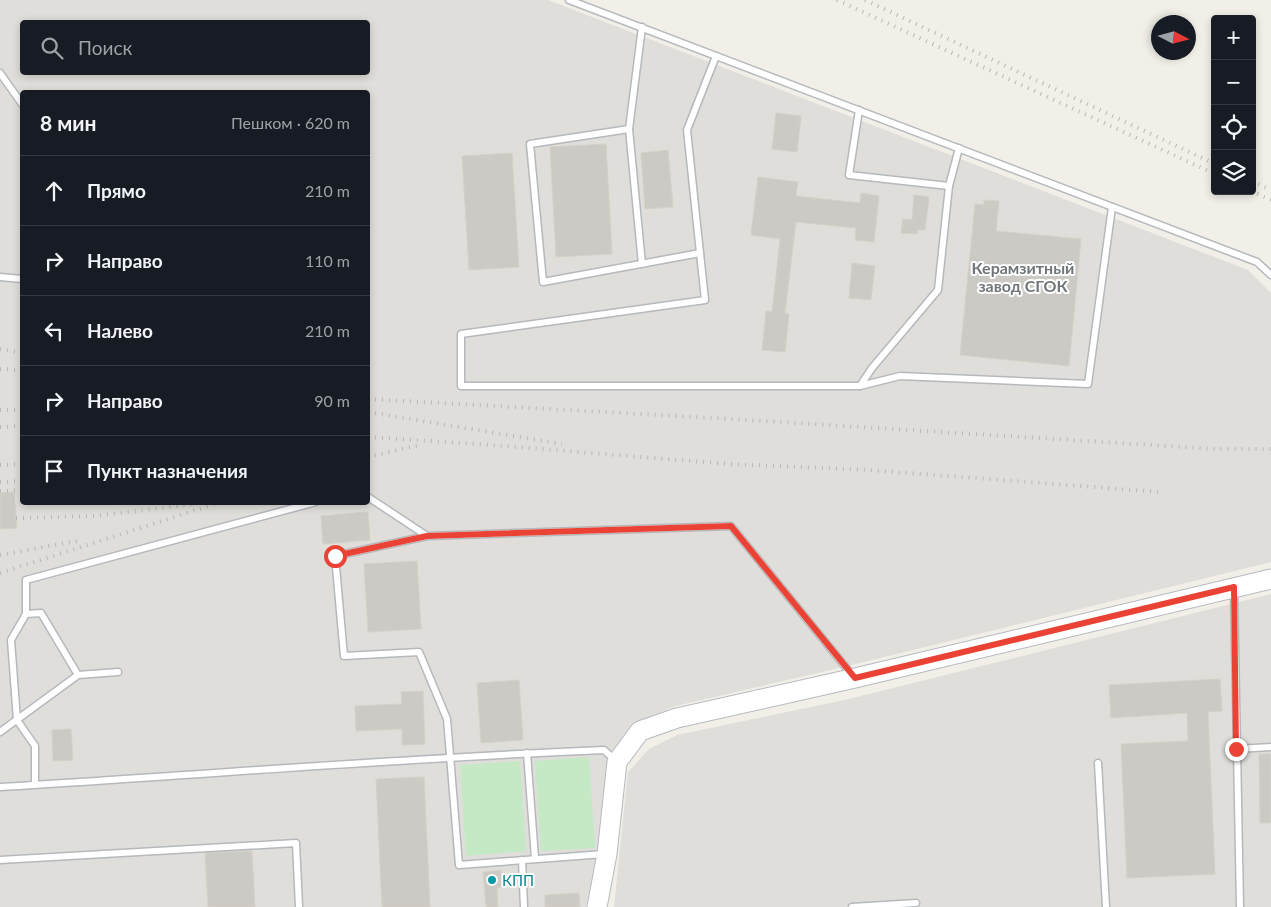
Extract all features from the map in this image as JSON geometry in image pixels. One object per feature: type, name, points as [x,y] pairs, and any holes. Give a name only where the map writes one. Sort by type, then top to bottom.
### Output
[{"type":"street","points":[[597,907],[607,854],[617,762],[640,731],[677,718],[855,678],[1271,579]]},
{"type":"lane","points":[[569,0],[1257,262],[1271,275]]},
{"type":"lane","points":[[642,27],[629,129],[642,264]]},
{"type":"lane","points":[[716,56],[688,130],[705,300],[461,334],[461,386],[860,386],[900,376],[1088,384],[1112,207]]},
{"type":"lane","points":[[0,73],[20,101]]},
{"type":"lane","points":[[858,110],[849,175],[949,186]]},
{"type":"lane","points":[[629,129],[530,144],[543,282],[700,253]]},
{"type":"lane","points":[[860,386],[872,368],[938,290],[949,186],[958,148]]},
{"type":"lane","points":[[0,277],[20,279]]},
{"type":"lane","points":[[370,497],[427,536]]},
{"type":"lane","points":[[35,784],[35,746],[17,720],[11,640],[26,614],[26,580],[305,505]]},
{"type":"lane","points":[[607,854],[535,858],[459,866],[447,719],[419,652],[344,656],[335,556],[427,536],[731,526],[855,678]]},
{"type":"lane","points":[[1234,587],[1240,907]]},
{"type":"lane","points":[[26,614],[41,613],[78,675]]},
{"type":"lane","points":[[0,732],[78,675],[118,672]]},
{"type":"lane","points":[[1236,749],[1271,747]]},
{"type":"lane","points":[[0,786],[451,757],[604,750],[617,762]]},
{"type":"lane","points":[[527,753],[535,858]]},
{"type":"lane","points":[[1098,763],[1106,907]]},
{"type":"lane","points":[[0,860],[296,843],[299,907]]},
{"type":"lane","points":[[522,860],[524,907]]},
{"type":"lane","points":[[852,907],[916,903]]},
{"type":"shaded area","points":[[0,0],[548,0],[1248,270],[1271,293],[1271,562],[676,706],[635,723],[608,766],[601,837],[586,907],[0,907]]},
{"type":"shaded area","points":[[1271,594],[1271,907],[614,907],[628,772],[649,749],[677,735],[849,699]]},
{"type":"green space","points":[[589,757],[595,848],[541,851],[535,761]]},
{"type":"green space","points":[[520,761],[526,851],[466,856],[460,765]]},
{"type":"building","points":[[776,113],[801,116],[797,152],[772,149]]},
{"type":"building","points":[[606,144],[612,254],[556,257],[550,147]]},
{"type":"building","points":[[668,150],[673,207],[645,209],[641,153]]},
{"type":"building","points":[[512,153],[519,267],[469,270],[462,156]]},
{"type":"building","points":[[758,177],[798,182],[796,196],[860,203],[861,193],[879,196],[874,242],[855,240],[856,228],[796,222],[785,313],[789,314],[785,352],[762,350],[766,311],[772,312],[780,239],[751,235]]},
{"type":"building","points":[[914,195],[929,197],[925,230],[918,230],[917,234],[901,233],[903,219],[912,220]]},
{"type":"building","points":[[984,200],[999,201],[996,231],[1081,239],[1069,366],[960,355],[975,204],[984,205]]},
{"type":"building","points":[[852,263],[875,266],[871,300],[849,298]]},
{"type":"building","points":[[14,492],[17,528],[0,529],[0,493]]},
{"type":"building","points":[[368,512],[370,540],[323,544],[321,516]]},
{"type":"building","points":[[417,561],[421,629],[368,632],[364,564]]},
{"type":"building","points":[[1220,679],[1222,711],[1208,712],[1215,874],[1127,878],[1121,744],[1188,741],[1187,713],[1111,718],[1109,685]]},
{"type":"building","points":[[519,680],[523,740],[481,743],[477,683]]},
{"type":"building","points":[[423,691],[425,744],[402,745],[402,729],[356,731],[355,706],[402,704],[401,692]]},
{"type":"building","points":[[71,729],[73,760],[53,761],[52,730]]},
{"type":"building","points":[[1259,754],[1271,754],[1271,823],[1260,823]]},
{"type":"building","points":[[424,777],[430,907],[382,907],[376,779]]},
{"type":"building","points":[[252,851],[255,907],[208,907],[205,853]]},
{"type":"building","points":[[501,870],[502,887],[497,888],[498,907],[486,907],[483,872]]},
{"type":"building","points":[[579,893],[580,907],[545,907],[545,895]]},
{"type":"railway","points":[[837,0],[1211,172]]},
{"type":"railway","points":[[865,0],[1211,162]]},
{"type":"railway","points":[[1256,183],[1271,190]]},
{"type":"railway","points":[[1256,193],[1271,200]]},
{"type":"railway","points":[[0,349],[20,353]]},
{"type":"railway","points":[[0,369],[20,370]]},
{"type":"railway","points":[[370,399],[1216,449],[1271,449]]},
{"type":"railway","points":[[0,410],[20,410]]},
{"type":"railway","points":[[370,412],[562,444]]},
{"type":"railway","points":[[0,427],[20,426]]},
{"type":"railway","points":[[370,437],[729,464],[869,470],[1160,492]]},
{"type":"railway","points":[[370,457],[422,446]]},
{"type":"railway","points":[[0,465],[20,464]]},
{"type":"railway","points":[[0,482],[20,481]]},
{"type":"railway","points":[[0,491],[20,490]]},
{"type":"railway","points":[[16,518],[94,516],[187,505]]},
{"type":"railway","points":[[0,573],[212,505]]},
{"type":"railway","points":[[0,555],[77,541]]},
{"type":"place","name":"КПП","points":[[492,880]]},
{"type":"district","name":"Керамзитный завод СГОК","points":[[1023,276]]},
{"type":"route","points":[[335,556],[427,536],[731,526],[855,678],[1234,587],[1236,749]]}]
